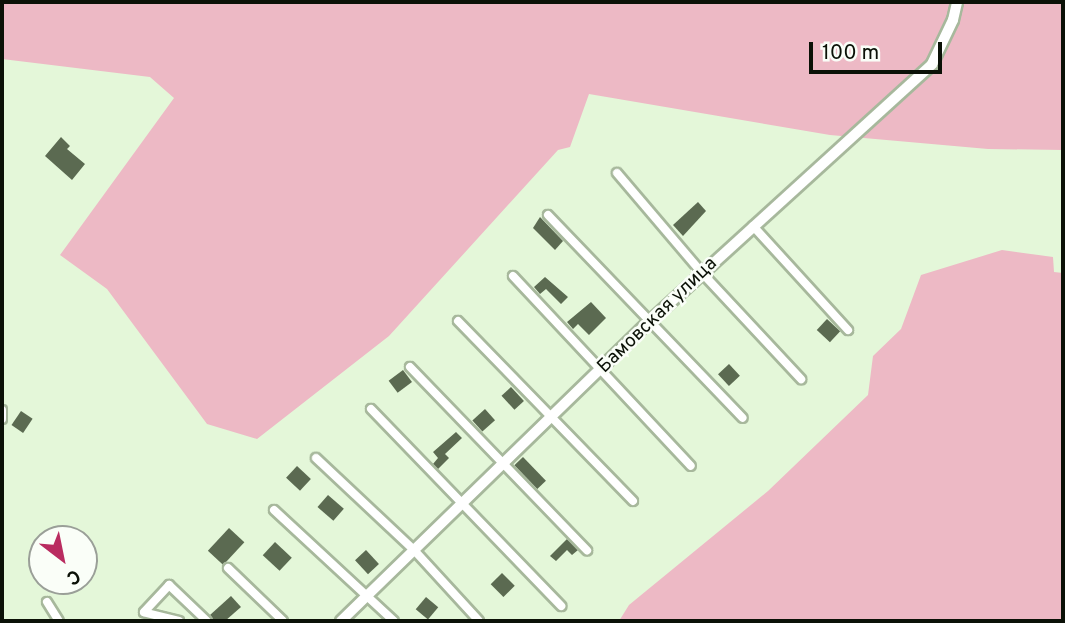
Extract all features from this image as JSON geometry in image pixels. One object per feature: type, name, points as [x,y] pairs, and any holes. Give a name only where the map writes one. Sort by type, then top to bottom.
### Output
[{"type":"street","name":"Бамовская улица","points":[[341,621],[650,321],[932,64],[953,20],[957,2]]},
{"type":"street","points":[[617,173],[703,274],[801,379]]},
{"type":"street","points":[[548,215],[743,418]]},
{"type":"street","points":[[753,226],[848,330]]},
{"type":"street","points":[[513,276],[691,466]]},
{"type":"street","points":[[458,321],[633,500]]},
{"type":"street","points":[[410,367],[587,550]]},
{"type":"street","points":[[372,408],[561,606]]},
{"type":"street","points":[[2,410],[2,419]]},
{"type":"street","points":[[316,457],[414,550],[479,621]]},
{"type":"street","points":[[274,510],[394,621]]},
{"type":"street","points":[[228,568],[283,621]]},
{"type":"street","points":[[179,621],[144,612],[169,585],[207,621]]},
{"type":"street","points":[[47,602],[58,621]]},
{"type":"shaded area","points":[[2,2],[1063,2],[1063,150],[988,149],[830,135],[589,94],[570,147],[558,150],[389,336],[257,439],[207,424],[107,289],[60,255],[174,98],[150,77],[2,59]]},
{"type":"shaded area","points":[[1002,250],[1053,257],[1054,272],[1063,273],[1063,621],[619,621],[629,605],[768,491],[868,395],[873,356],[901,329],[921,275]]},
{"type":"building","points":[[61,137],[70,146],[67,149],[85,164],[72,180],[45,156]]},
{"type":"building","points":[[698,202],[706,211],[683,236],[673,225]]},
{"type":"building","points":[[540,217],[563,241],[555,250],[533,228]]},
{"type":"building","points":[[545,277],[568,297],[561,304],[546,289],[540,294],[534,287]]},
{"type":"building","points":[[591,302],[606,318],[589,335],[578,324],[573,329],[567,322]]},
{"type":"building","points":[[827,319],[840,331],[830,342],[817,330]]},
{"type":"building","points":[[729,364],[740,376],[729,386],[718,374]]},
{"type":"building","points":[[403,370],[412,382],[398,393],[389,381]]},
{"type":"building","points":[[511,387],[524,401],[514,410],[501,396]]},
{"type":"building","points":[[485,409],[495,420],[482,432],[472,420]]},
{"type":"building","points":[[21,411],[33,419],[23,433],[11,425]]},
{"type":"building","points":[[456,432],[462,438],[445,454],[449,458],[438,469],[433,464],[438,458],[433,452]]},
{"type":"building","points":[[523,457],[546,481],[537,489],[514,465]]},
{"type":"building","points":[[297,466],[311,479],[300,491],[286,478]]},
{"type":"building","points":[[328,495],[344,509],[333,521],[318,507]]},
{"type":"building","points":[[229,528],[244,542],[223,565],[208,551]]},
{"type":"building","points":[[567,539],[578,550],[572,555],[567,550],[556,561],[550,556]]},
{"type":"building","points":[[275,542],[292,558],[280,571],[263,555]]},
{"type":"building","points":[[366,550],[379,564],[368,574],[355,560]]},
{"type":"building","points":[[502,573],[515,586],[503,597],[491,584]]},
{"type":"building","points":[[231,596],[241,607],[225,621],[214,621],[210,615]]},
{"type":"building","points":[[426,597],[438,607],[428,620],[416,609]]}]
